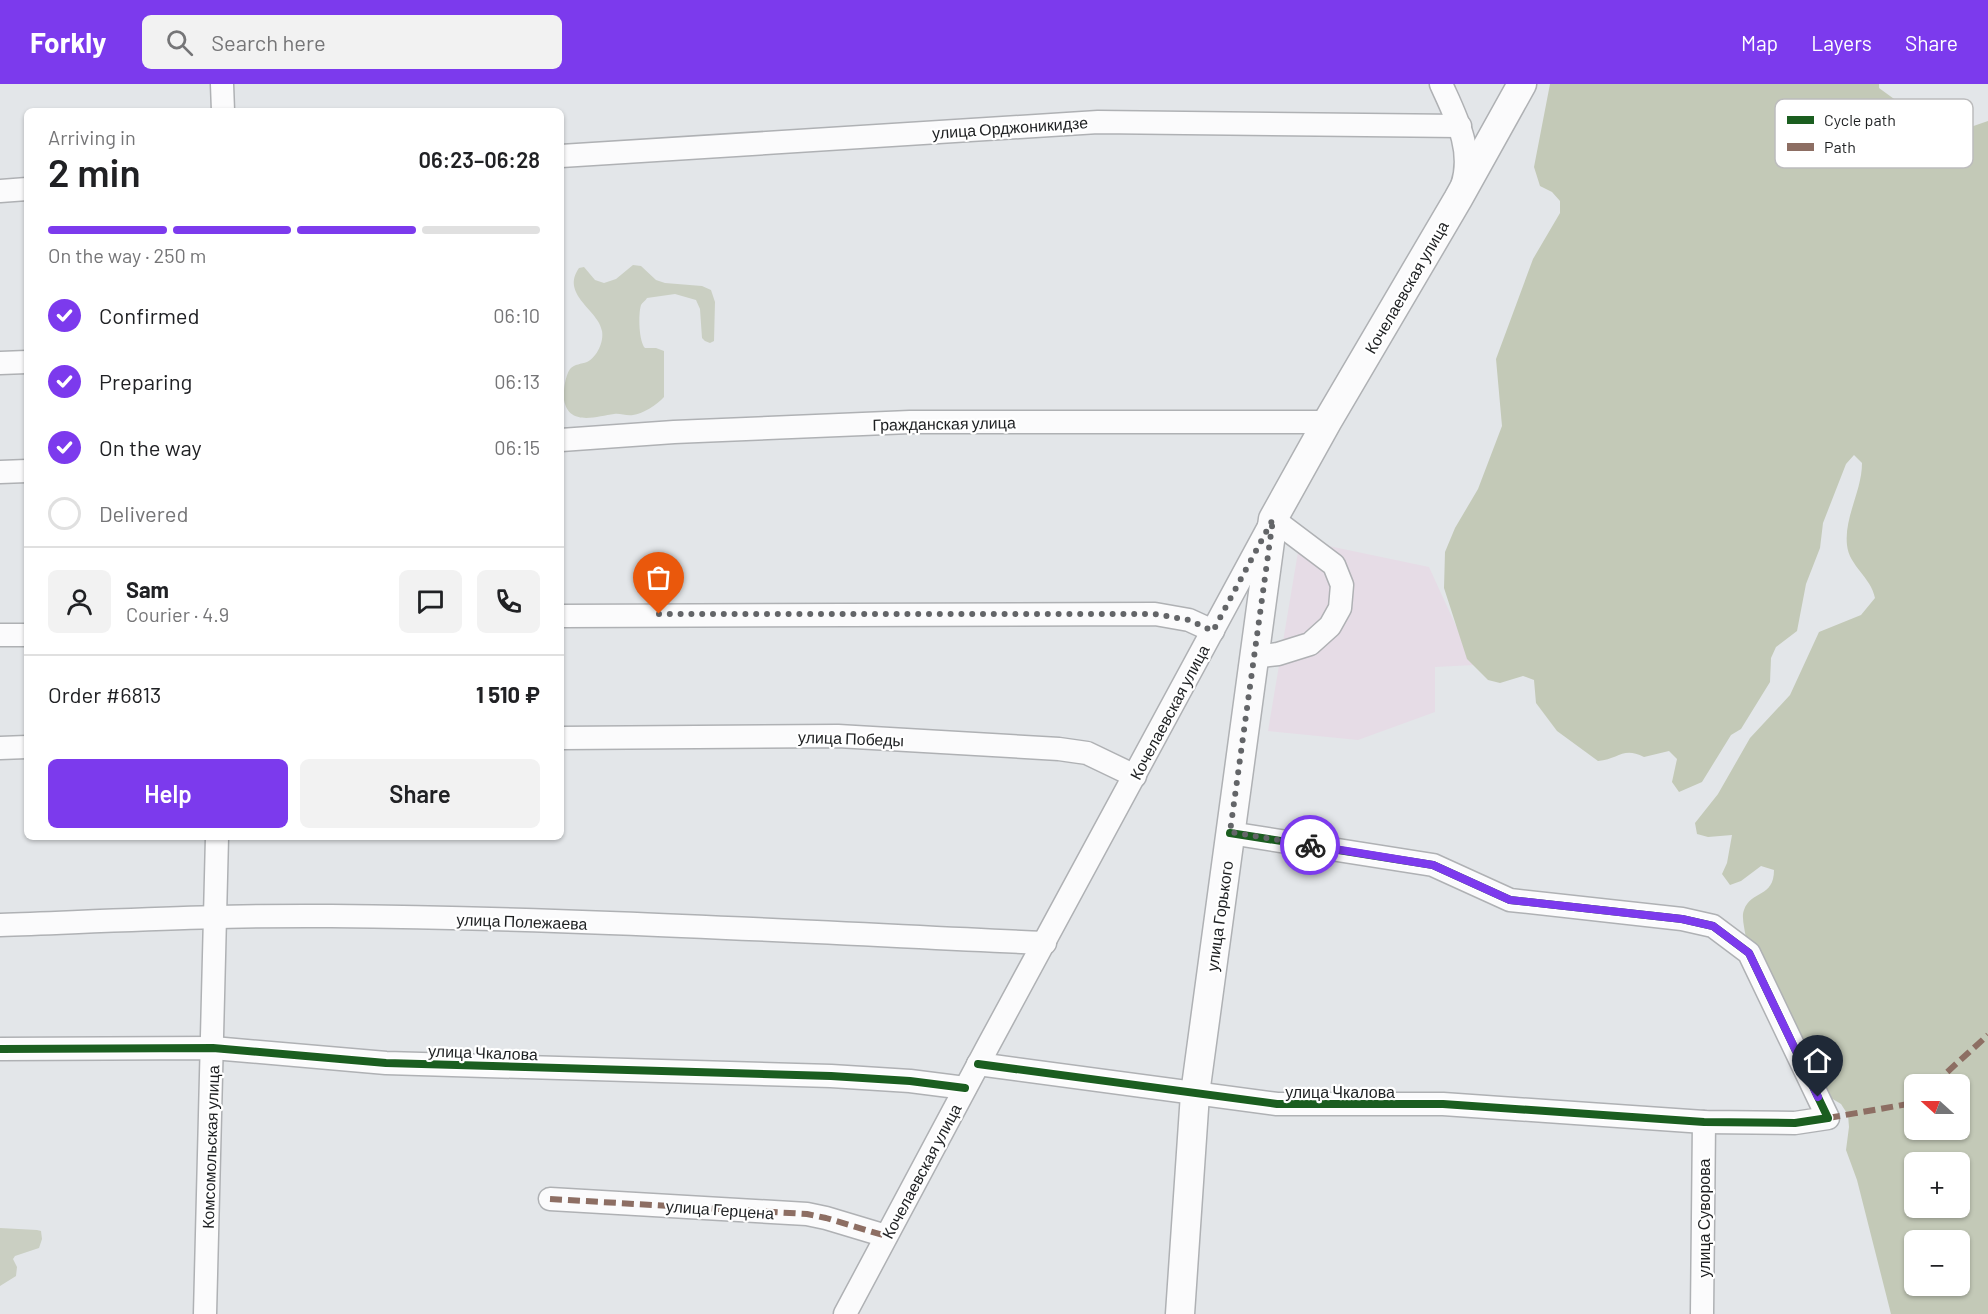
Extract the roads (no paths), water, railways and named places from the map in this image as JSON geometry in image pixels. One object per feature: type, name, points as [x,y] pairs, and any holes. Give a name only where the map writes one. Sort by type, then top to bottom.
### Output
[{"type":"main road","name":"Кочелаевская улица","points":[[1273,519],[1522,84]]},
{"type":"main road","name":"улица Горького","points":[[1180,1314],[1195,1094],[1273,519]]},
{"type":"street","points":[[222,84],[223,108]]},
{"type":"street","points":[[1442,84],[1466,146],[1467,173],[1458,199]]},
{"type":"street","name":"улица Орджоникидзе","points":[[564,156],[1098,122],[1460,126]]},
{"type":"street","points":[[0,190],[24,189]]},
{"type":"street","points":[[0,363],[24,362]]},
{"type":"street","name":"Гражданская улица","points":[[564,440],[910,422],[1327,422]]},
{"type":"street","points":[[0,472],[24,471]]},
{"type":"street","points":[[1254,657],[1278,654],[1310,644],[1330,626],[1340,608],[1342,585],[1334,565],[1273,519]]},
{"type":"street","name":"Кочелаевская улица","points":[[845,1314],[1273,519]]},
{"type":"street","points":[[564,616],[1155,614],[1189,620],[1213,631]]},
{"type":"street","points":[[0,634],[24,634]]},
{"type":"street","name":"улица Победы","points":[[564,738],[838,736],[1059,749],[1087,753],[1135,776]]},
{"type":"street","points":[[0,748],[24,747]]},
{"type":"street","name":"улица Чкалова","points":[[978,1064],[1277,1104],[1443,1104],[1704,1122],[1795,1123],[1828,1118],[1749,953],[1713,926],[1682,919],[1510,900],[1433,865],[1230,832]]},
{"type":"street","name":"Комсомольская улица","points":[[205,1314],[217,840]]},
{"type":"street","name":"улица Полежаева","points":[[0,925],[216,916],[331,916],[494,920],[1045,942]]},
{"type":"street","name":"улица Чкалова","points":[[0,1049],[213,1048],[386,1063],[831,1076],[910,1081],[965,1088]]},
{"type":"street","name":"улица Суворова","points":[[1702,1314],[1704,1122]]},
{"type":"street","name":"улица Герцена","points":[[550,1199],[807,1214],[886,1236]]}]
